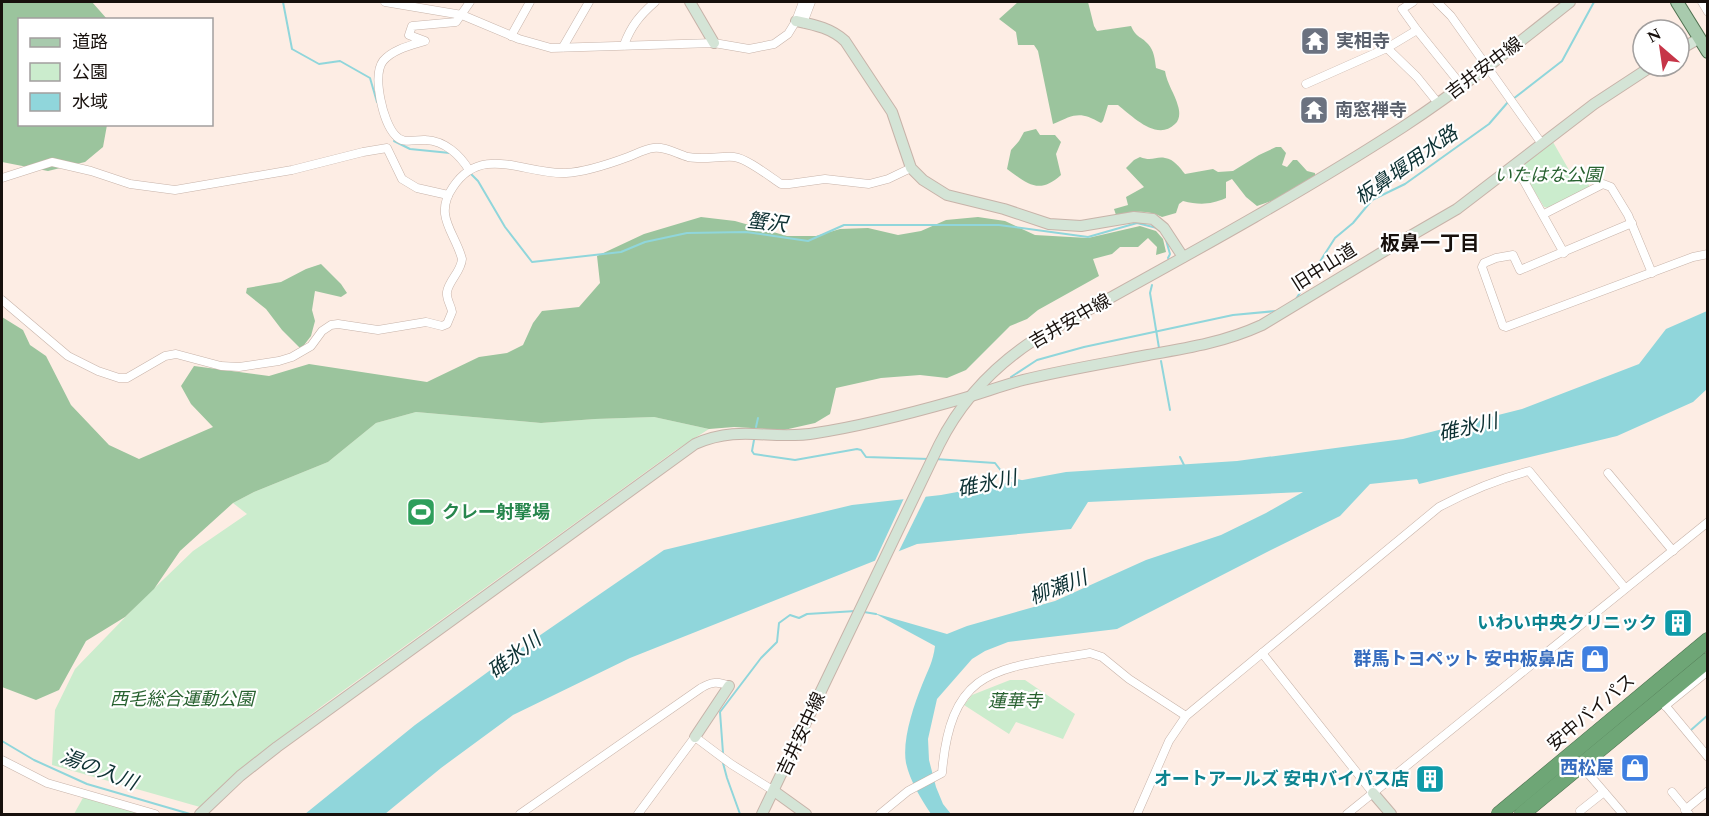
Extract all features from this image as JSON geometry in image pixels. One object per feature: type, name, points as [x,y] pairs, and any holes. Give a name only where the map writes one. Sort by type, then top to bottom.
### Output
[{"type":"highway","name":"安中バイパス","points":[[1659,698],[1707,640]]},
{"type":"highway","name":"安中バイパス","points":[[1499,814],[1576,760],[1707,660]]},
{"type":"highway","name":"安中バイパス","points":[[1522,814],[1576,760]]},
{"type":"main road","points":[[1677,2],[1704,36],[1707,52]]},
{"type":"street","points":[[385,2],[462,15],[511,36],[551,48],[714,43],[749,49],[763,47],[781,40],[800,22],[811,2]]},
{"type":"street","points":[[470,2],[456,22],[412,26],[409,35],[425,41],[388,56],[382,62],[378,86],[380,101],[395,136],[407,141],[428,139],[443,144],[453,150],[470,170]]},
{"type":"street","points":[[511,36],[530,2]]},
{"type":"street","points":[[563,47],[589,2]]},
{"type":"street","points":[[624,45],[630,29],[640,15],[655,2]]},
{"type":"street","points":[[690,2],[714,43]]},
{"type":"street","points":[[800,22],[803,2]]},
{"type":"street","points":[[1413,2],[1402,9],[1462,86]]},
{"type":"street","points":[[1437,2],[1451,16],[1542,144]]},
{"type":"street","name":"吉井安中線","points":[[762,814],[942,440],[969,397],[1017,352],[1034,340],[1339,168],[1462,86],[1570,2]]},
{"type":"street","points":[[1702,2],[1707,12]]},
{"type":"street","points":[[800,22],[824,27],[845,41],[892,112],[911,168],[923,180],[947,195],[1004,209],[1048,224],[1081,226],[1134,217],[1153,219],[1164,228],[1183,257]]},
{"type":"street","points":[[1306,84],[1387,48],[1417,30]]},
{"type":"street","points":[[1691,44],[1704,36]]},
{"type":"street","points":[[1387,48],[1417,77],[1438,103]]},
{"type":"street","name":"旧中山道","points":[[202,813],[240,776],[277,747],[695,444],[730,433],[790,436],[816,433],[969,397],[1023,380],[1212,344],[1242,334],[1262,326],[1457,209],[1594,104],[1634,78]]},
{"type":"street","points":[[2,300],[68,356],[118,378],[127,378],[171,354],[181,354],[221,366],[239,367],[279,362],[311,346],[322,331],[331,325],[378,330],[426,322],[442,326],[447,324],[452,312],[448,289],[462,265],[462,259],[444,214],[448,195],[470,170],[487,162],[543,172],[565,173],[623,159],[654,147],[690,157],[736,157],[781,184],[825,179],[869,184],[888,179],[911,168]]},
{"type":"street","points":[[2,178],[52,162],[91,171],[130,184],[175,190],[292,170],[387,148],[402,179],[417,188],[448,195]]},
{"type":"street","points":[[1515,165],[1564,253]]},
{"type":"street","points":[[1544,214],[1603,184],[1608,185],[1632,223],[1652,273]]},
{"type":"street","points":[[1632,223],[1520,270],[1513,255],[1484,263],[1482,267],[1503,326],[1693,257],[1707,254]]},
{"type":"street","points":[[1137,814],[1169,741],[1186,716],[1439,507],[1511,476],[1529,471],[1625,588]]},
{"type":"street","points":[[1608,473],[1673,551]]},
{"type":"street","points":[[1347,814],[1707,522]]},
{"type":"street","points":[[879,814],[910,790],[942,773],[946,734],[958,704],[979,682],[996,671],[1013,665],[1090,653],[1102,657],[1129,679],[1186,716]]},
{"type":"street","points":[[1262,653],[1391,814]]},
{"type":"street","points":[[1707,671],[1659,698],[1707,755]]},
{"type":"street","points":[[520,814],[700,688],[713,682],[729,686],[695,737],[638,814]]},
{"type":"street","points":[[695,737],[806,814]]},
{"type":"street","points":[[2,760],[47,783],[155,814]]},
{"type":"street","points":[[1576,760],[1623,814]]},
{"type":"street","points":[[1672,792],[1688,812],[1707,791]]},
{"type":"street","points":[[1580,811],[1604,792]]},
{"type":"green space","points":[[2,2],[92,2],[106,18],[18,18],[18,126],[107,126],[103,147],[85,162],[48,171],[2,162]]},
{"type":"green space","points":[[1018,2],[1088,2],[1097,31],[1131,26],[1137,35],[1150,46],[1156,68],[1165,71],[1179,108],[1177,122],[1168,129],[1153,129],[1137,121],[1118,105],[1108,105],[1101,123],[1077,115],[1053,124],[1038,51],[1034,45],[1018,45],[1016,32],[999,19]]},
{"type":"green space","points":[[1036,129],[1040,135],[1055,135],[1061,142],[1056,154],[1061,175],[1046,185],[1040,186],[1028,183],[1007,169],[1011,150],[1024,132]]},
{"type":"green space","name":"いたはな公園","points":[[1553,142],[1573,177],[1581,173],[1590,187],[1548,208],[1544,207],[1521,169],[1522,163]]},
{"type":"green space","points":[[1276,147],[1281,147],[1286,153],[1282,165],[1287,167],[1293,160],[1297,160],[1307,171],[1315,173],[1315,178],[1291,194],[1257,206],[1246,197],[1232,179],[1226,182],[1226,198],[1215,202],[1205,204],[1183,201],[1179,204],[1176,213],[1162,217],[1145,212],[1116,215],[1114,209],[1128,205],[1126,197],[1144,187],[1126,168],[1140,157],[1171,160],[1185,174],[1213,169],[1218,172],[1233,171]]},
{"type":"green space","points":[[701,217],[735,221],[787,236],[816,236],[840,229],[868,228],[898,235],[921,231],[946,220],[978,217],[1005,221],[1035,235],[1088,238],[1140,226],[1156,231],[1163,239],[1166,252],[1156,255],[1157,247],[1148,238],[1138,247],[1120,247],[1112,254],[1093,259],[1099,276],[1038,310],[1027,319],[1010,326],[966,370],[947,378],[920,375],[881,378],[836,388],[830,414],[815,423],[784,430],[734,427],[709,429],[654,417],[541,423],[416,412],[376,423],[328,462],[233,503],[180,551],[154,589],[125,617],[86,641],[59,690],[36,700],[2,687],[2,317],[23,330],[30,345],[46,356],[71,405],[109,445],[139,459],[213,427],[191,404],[181,386],[194,366],[269,376],[309,364],[427,382],[479,357],[507,353],[523,345],[533,323],[542,311],[579,307],[600,283],[597,256],[644,234]]},
{"type":"green space","points":[[321,264],[347,293],[341,297],[315,291],[312,310],[315,321],[311,336],[301,349],[266,309],[246,293],[247,288],[281,282]]},
{"type":"green space","name":"西毛総合運動公園","points":[[416,412],[541,423],[654,417],[709,429],[676,450],[322,706],[252,760],[200,807],[52,765],[55,710],[75,669],[193,551],[247,514],[233,503],[328,462],[376,423]]},
{"type":"green space","name":"蓮華寺","points":[[1010,680],[1025,680],[1075,714],[1063,739],[1016,722],[1009,734],[964,705],[972,695]]},
{"type":"green space","points":[[84,796],[146,814],[74,814]]},
{"type":"water","name":"碓氷川","points":[[1707,311],[1707,389],[1693,402],[1617,436],[1419,484],[1417,479],[1370,484],[1340,516],[1117,629],[1008,642],[972,659],[937,699],[928,739],[929,760],[936,787],[943,804],[951,814],[931,814],[913,783],[905,754],[909,724],[932,661],[935,646],[874,613],[947,634],[967,626],[1055,601],[1146,560],[1221,535],[1303,492],[1088,502],[1071,529],[917,544],[630,658],[513,715],[441,768],[385,814],[305,814],[415,725],[507,658],[664,550],[852,505],[941,495],[1066,472],[1237,461],[1403,439],[1522,409],[1639,364],[1666,329]]},
{"type":"pier","points":[[927,494],[897,555],[873,565],[905,496]]},
{"type":"waterway","name":"蟹沢","points":[[283,2],[292,49],[319,64],[340,61],[370,78],[377,102]]},
{"type":"waterway","name":"板鼻堰用水路","points":[[1513,99],[1562,61],[1594,2]]},
{"type":"waterway","name":"板鼻堰用水路","points":[[1296,299],[1335,238],[1353,223],[1372,200],[1405,184],[1489,124],[1508,102]]},
{"type":"waterway","name":"蟹沢","points":[[394,141],[410,149],[450,153]]},
{"type":"waterway","name":"蟹沢","points":[[471,174],[478,181],[505,227],[532,262],[621,252],[645,242],[687,233],[746,232],[808,241],[844,225],[999,225],[1088,237],[1137,223],[1157,228]]},
{"type":"waterway","name":"蟹沢","points":[[1166,240],[1170,254],[1168,258]]},
{"type":"waterway","name":"蟹沢","points":[[1152,285],[1150,293],[1159,348]]},
{"type":"waterway","name":"板鼻堰用水路","points":[[1011,377],[1037,360],[1084,347],[1233,315],[1276,311]]},
{"type":"waterway","name":"蟹沢","points":[[1161,361],[1170,410]]},
{"type":"waterway","points":[[756,427],[758,418]]},
{"type":"waterway","points":[[754,440],[752,451],[754,454],[795,460],[857,449],[861,450],[866,457],[929,459]]},
{"type":"waterway","name":"蟹沢","points":[[1180,457],[1184,465]]},
{"type":"waterway","name":"碓氷川","points":[[935,459],[995,463],[1005,476],[1021,481]]},
{"type":"waterway","points":[[723,753],[720,712],[761,658],[777,642],[779,623],[790,615],[799,618],[807,614],[856,611]]},
{"type":"waterway","points":[[864,612],[876,614]]},
{"type":"waterway","points":[[1691,730],[1708,715]]},
{"type":"waterway","name":"湯の入川","points":[[2,741],[34,760],[87,784],[190,814]]},
{"type":"waterway","points":[[723,763],[740,814]]},
{"type":"place","name":"実相寺","points":[[1315,41]]},
{"type":"place","name":"南窓禅寺","points":[[1314,110]]},
{"type":"place","name":"クレー射撃場","points":[[421,512]]},
{"type":"place","name":"いわい中央クリニック","points":[[1678,623]]},
{"type":"place","name":"群馬トヨペット 安中板鼻店","points":[[1595,659]]},
{"type":"place","name":"西松屋","points":[[1635,768]]},
{"type":"place","name":"オートアールズ 安中バイパス店","points":[[1430,779]]},
{"type":"district","name":"板鼻一丁目","points":[[1430,243]]},
{"type":"water label","name":"柳瀬川","points":[[1058,587]]}]
